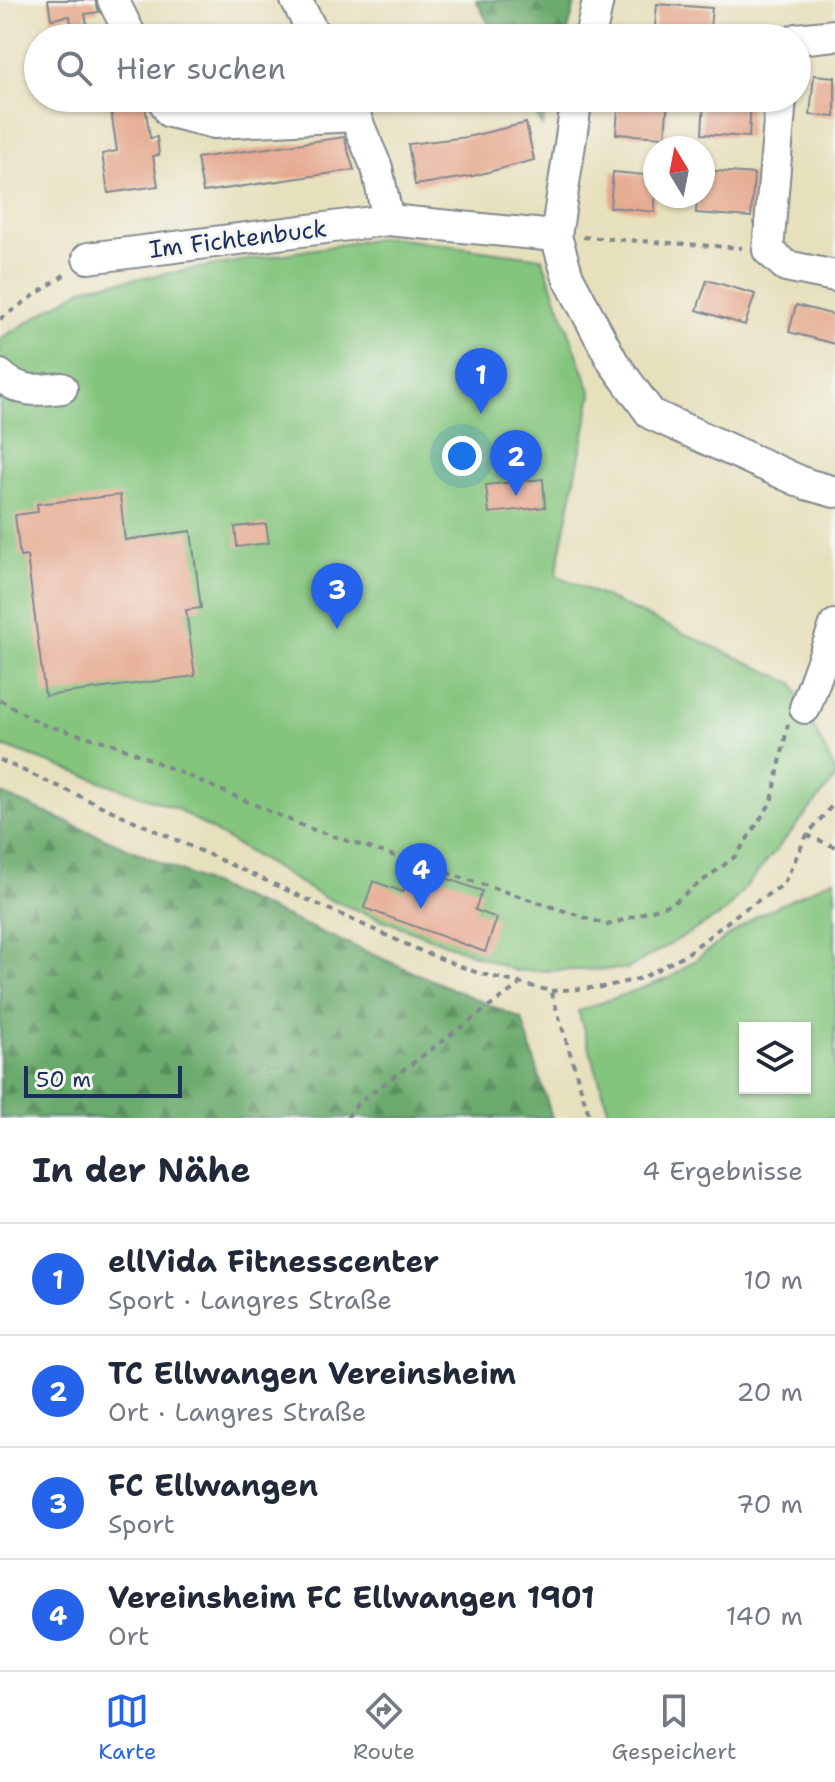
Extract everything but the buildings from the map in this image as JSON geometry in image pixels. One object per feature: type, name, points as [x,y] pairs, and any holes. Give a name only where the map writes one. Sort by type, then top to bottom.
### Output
[{"type":"street","points":[[113,0],[125,24]]},
{"type":"street","points":[[296,0],[309,24]]},
{"type":"street","points":[[593,24],[598,0]]},
{"type":"street","points":[[811,38],[835,35]]},
{"type":"street","points":[[170,112],[214,123],[309,112]]},
{"type":"street","points":[[354,112],[377,168],[388,220]]},
{"type":"street","points":[[575,112],[556,236],[568,277],[613,362],[651,414],[806,484],[835,492]]},
{"type":"street","points":[[780,112],[768,250],[786,266],[835,276]]},
{"type":"street","name":"Im Fichtenbuck","points":[[88,258],[388,220],[556,236]]},
{"type":"street","points":[[0,375],[9,383],[30,392],[62,388]]},
{"type":"street","points":[[805,708],[835,625]]},
{"type":"path","points":[[556,236],[768,250]]},
{"type":"path","points":[[0,319],[88,258]]},
{"type":"path","points":[[0,700],[41,724],[117,745],[308,828],[608,925],[673,903],[736,856],[772,801],[789,721],[805,708]]},
{"type":"path","points":[[0,760],[421,951],[519,985],[551,991],[603,987],[642,978],[688,953],[740,912],[783,885],[807,835],[835,802]]},
{"type":"path","points":[[807,835],[835,847]]},
{"type":"path","points":[[347,1118],[370,1094],[519,985]]},
{"type":"path","points":[[551,991],[590,1118]]},
{"type":"green space","points":[[476,0],[576,0],[570,24],[489,24]]},
{"type":"green space","points":[[535,112],[546,112],[542,126]]},
{"type":"green space","points":[[387,237],[542,258],[592,394],[556,575],[793,683],[835,771],[835,779],[724,913],[627,969],[516,971],[323,897],[175,808],[0,745],[0,339],[86,287]]},
{"type":"green space","points":[[0,793],[522,1019],[552,1118],[0,1118]]},
{"type":"green space","points":[[835,878],[835,1118],[611,1118],[578,1011],[670,978],[755,917]]},
{"type":"place","name":"ellVida Fitnesscenter","points":[[481,414]]},
{"type":"place","name":"TC Ellwangen Vereinsheim","points":[[516,496]]},
{"type":"place","name":"FC Ellwangen","points":[[337,629]]},
{"type":"place","name":"Vereinsheim FC Ellwangen 1901","points":[[421,909]]}]
